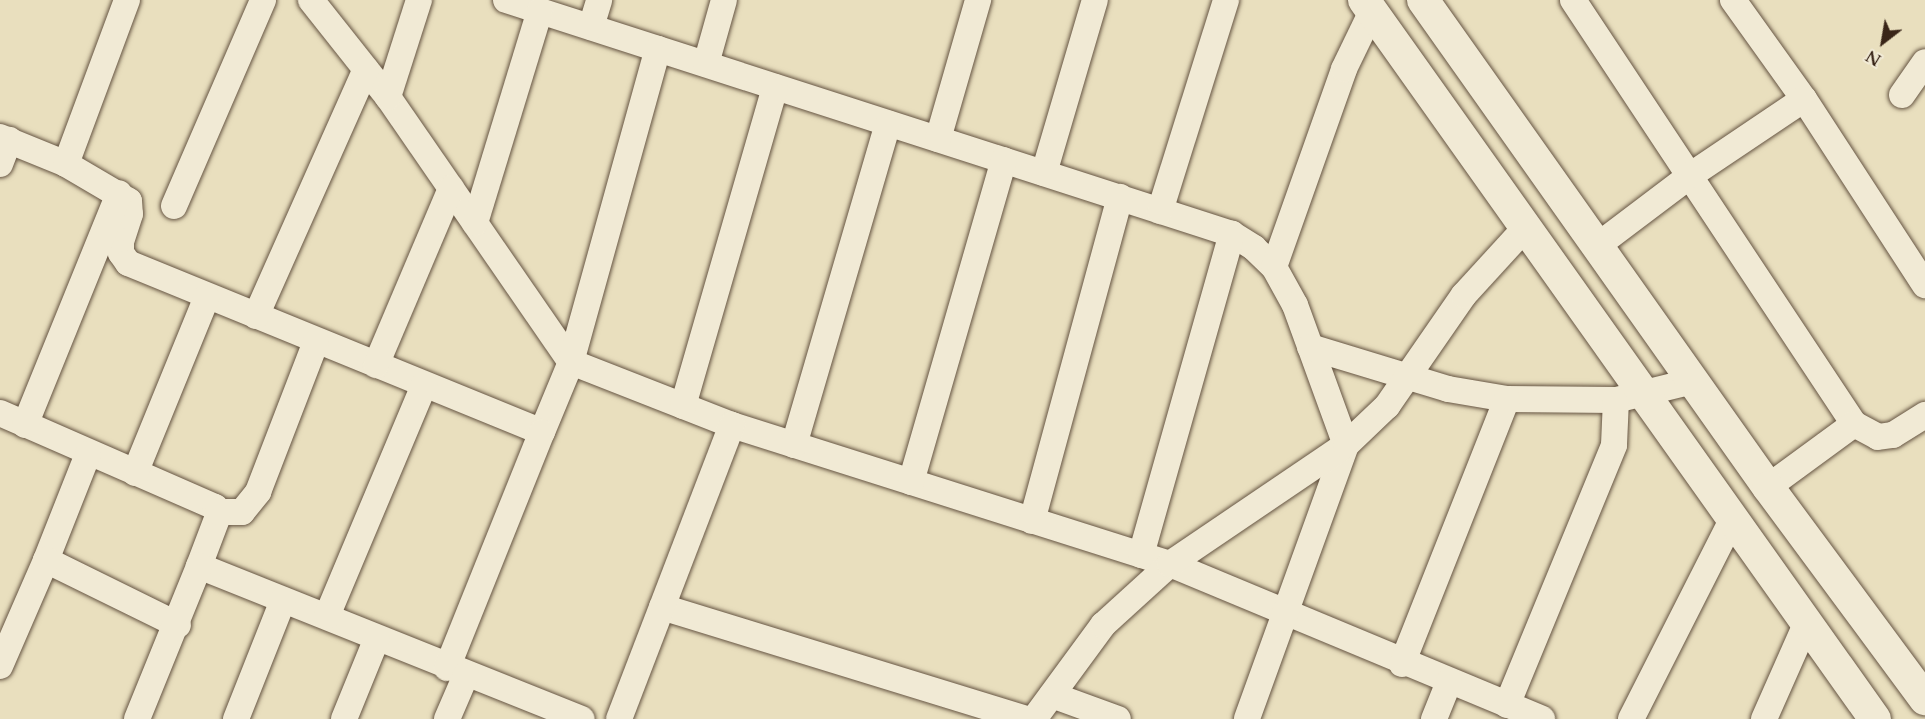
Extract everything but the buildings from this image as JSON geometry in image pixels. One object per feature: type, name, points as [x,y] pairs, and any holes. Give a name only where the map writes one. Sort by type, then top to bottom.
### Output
[{"type":"street","points":[[66,164],[127,0]]},
{"type":"street","points":[[174,206],[263,0]]},
{"type":"street","points":[[311,0],[388,97],[571,362],[732,425],[1170,564],[1402,664],[1542,719]]},
{"type":"street","points":[[388,97],[418,0]]},
{"type":"street","points":[[506,0],[1232,234],[1274,267],[1295,305],[1346,445],[1283,613],[1247,719]]},
{"type":"street","points":[[591,27],[599,0]]},
{"type":"street","points":[[706,64],[724,0]]},
{"type":"street","points":[[938,139],[978,0]]},
{"type":"street","points":[[1044,173],[1095,0]]},
{"type":"street","points":[[1161,211],[1226,0]]},
{"type":"street","points":[[1423,0],[1768,487],[1925,699]]},
{"type":"street","points":[[1573,0],[1854,424],[1878,437],[1893,435],[1925,415]]},
{"type":"street","points":[[1733,0],[1804,99],[1925,285]]},
{"type":"street","points":[[1368,6],[1527,226],[1630,397],[1733,518],[1875,719]]},
{"type":"street","points":[[1274,267],[1368,6]]},
{"type":"street","points":[[475,223],[540,11]]},
{"type":"street","points":[[447,719],[457,671],[542,432],[571,362],[658,49]]},
{"type":"street","points":[[1902,95],[1925,62]]},
{"type":"street","points":[[256,316],[366,69]]},
{"type":"street","points":[[683,406],[776,87]]},
{"type":"street","points":[[1597,246],[1691,175],[1804,99]]},
{"type":"street","points":[[794,445],[888,123]]},
{"type":"street","points":[[3,147],[66,164],[119,193],[129,201],[130,214],[121,241],[121,253],[128,263],[316,342],[542,432]]},
{"type":"street","points":[[911,482],[1004,160]]},
{"type":"street","points":[[376,365],[451,188]]},
{"type":"street","points":[[26,425],[119,193]]},
{"type":"street","points":[[1032,520],[1120,197]]},
{"type":"street","points":[[1034,719],[1103,624],[1170,564],[1346,445],[1387,406],[1411,375],[1431,339],[1464,294],[1527,226]]},
{"type":"street","points":[[1141,555],[1232,234]]},
{"type":"street","points":[[135,473],[207,297]]},
{"type":"street","points":[[0,414],[218,512],[242,512],[258,492],[316,342]]},
{"type":"street","points":[[1310,347],[1411,375],[1448,389],[1507,399],[1630,397],[1693,381]]},
{"type":"street","points":[[327,616],[424,385]]},
{"type":"street","points":[[1507,705],[1614,445],[1630,397]]},
{"type":"street","points":[[1402,664],[1507,399]]},
{"type":"street","points":[[1768,487],[1854,424]]},
{"type":"street","points":[[619,719],[732,425]]},
{"type":"street","points":[[0,666],[46,560],[88,454]]},
{"type":"street","points":[[137,719],[178,625],[218,512]]},
{"type":"street","points":[[1631,719],[1733,518]]},
{"type":"street","points":[[46,560],[178,625]]},
{"type":"street","points":[[199,566],[581,719]]},
{"type":"street","points":[[236,719],[284,600]]},
{"type":"street","points":[[662,607],[1026,719]]},
{"type":"street","points":[[1764,719],[1807,622]]},
{"type":"street","points":[[344,719],[377,638]]},
{"type":"street","points":[[1434,719],[1449,682]]},
{"type":"street","points":[[1052,695],[1118,719]]}]
